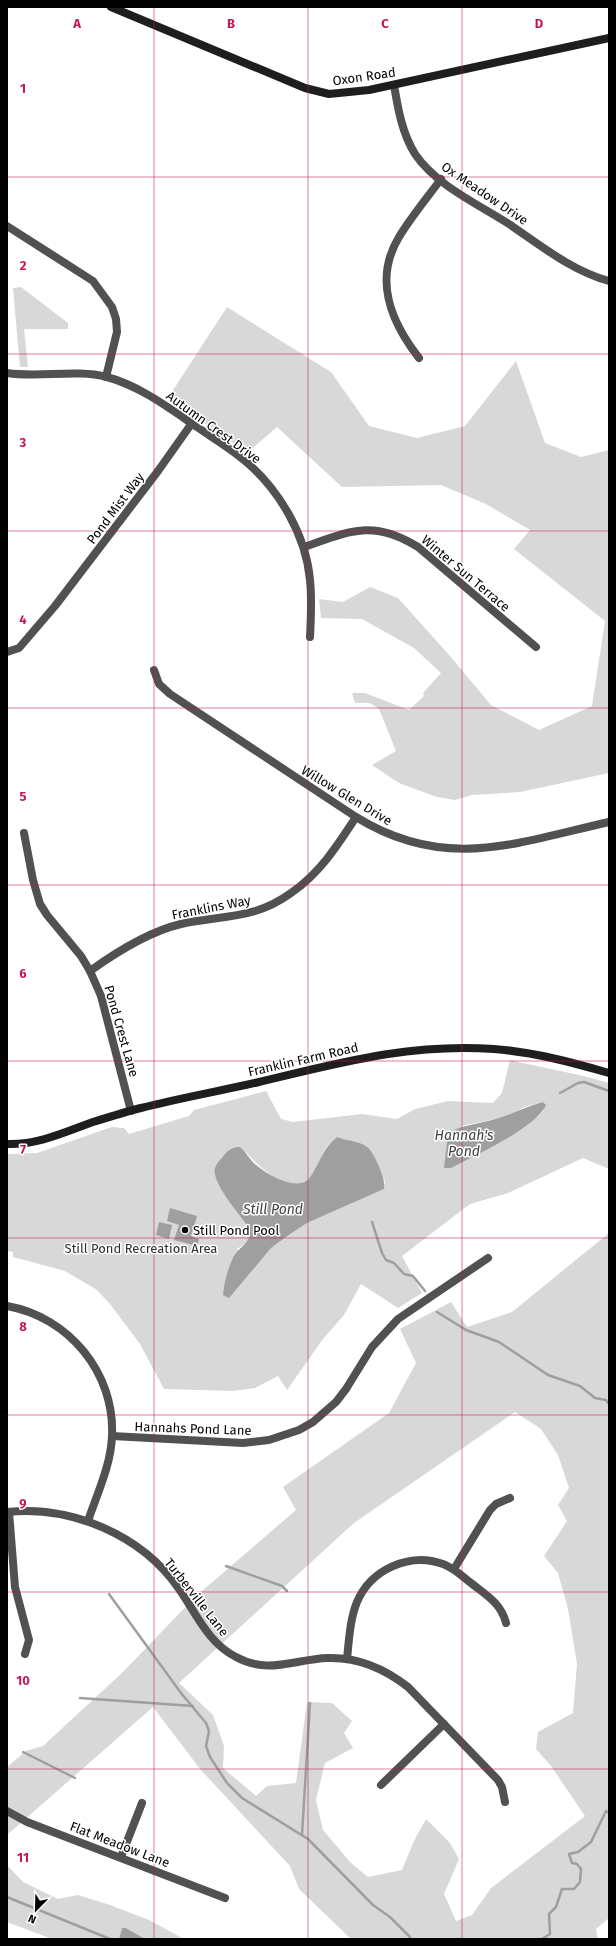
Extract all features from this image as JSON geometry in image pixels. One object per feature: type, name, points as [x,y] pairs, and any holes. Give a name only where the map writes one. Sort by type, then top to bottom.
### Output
[{"type":"street","name":"Oxon Road","points":[[111,7],[283,80],[315,92],[338,94],[394,85],[609,38]]},
{"type":"street","name":"Ox Meadow Drive","points":[[394,85],[402,122],[410,146],[423,164],[440,179],[571,264],[609,281]]},
{"type":"street","points":[[419,358],[400,333],[391,313],[387,291],[388,266],[398,238],[440,179]]},
{"type":"street","points":[[7,226],[93,281],[112,307],[116,319],[117,332],[106,377]]},
{"type":"street","name":"Autumn Crest Drive","points":[[7,373],[88,374],[106,377],[146,394],[192,423],[244,460],[274,492],[304,547],[312,595],[310,637]]},
{"type":"street","name":"Pond Mist Way","points":[[7,652],[19,648],[55,606],[154,477],[192,423]]},
{"type":"street","name":"Winter Sun Terrace","points":[[304,547],[364,529],[379,530],[405,539],[418,547],[536,647]]},
{"type":"street","name":"Willow Glen Drive","points":[[154,670],[159,684],[170,694],[356,817],[385,833],[403,840],[422,845],[460,850],[503,846],[609,822]]},
{"type":"street","name":"Franklins Way","points":[[90,971],[105,960],[165,929],[180,924],[242,915],[277,902],[300,887],[318,871],[328,859],[356,817]]},
{"type":"street","name":"Pond Crest Lane","points":[[24,834],[33,880],[40,904],[46,914],[81,956],[90,971],[101,996],[131,1111]]},
{"type":"street","name":"Franklin Farm Road","points":[[7,1144],[43,1140],[131,1111],[376,1054],[428,1048],[488,1049],[518,1052],[566,1061],[609,1073]]},
{"type":"street","name":"Hannahs Pond Lane","points":[[112,1436],[243,1443],[269,1440],[299,1430],[313,1422],[336,1402],[346,1390],[372,1346],[398,1319],[488,1258]]},
{"type":"street","points":[[7,1306],[32,1312],[70,1336],[97,1370],[103,1384],[112,1421],[112,1436],[108,1463],[88,1521]]},
{"type":"street","points":[[454,1569],[490,1510],[496,1504],[510,1498]]},
{"type":"street","points":[[8,1512],[15,1587],[29,1640],[25,1654]]},
{"type":"street","name":"Turberville Lane","points":[[8,1512],[51,1513],[88,1521],[121,1536],[151,1558],[178,1587],[211,1638],[225,1651],[236,1658],[247,1662],[268,1666],[280,1666],[327,1658],[346,1659],[369,1664],[395,1677],[408,1687],[498,1780],[502,1787],[505,1802]]},
{"type":"street","points":[[346,1659],[353,1612],[357,1601],[370,1581],[379,1573],[399,1563],[421,1560],[433,1561],[454,1569],[494,1601],[500,1608],[506,1623]]},
{"type":"street","points":[[381,1785],[444,1724]]},
{"type":"street","points":[[121,1857],[142,1803]]},
{"type":"street","name":"Flat Meadow Lane","points":[[7,1811],[27,1822],[225,1898]]},
{"type":"green space","points":[[21,287],[68,323],[68,329],[24,329],[28,367],[20,367],[13,288]]},
{"type":"green space","points":[[227,307],[331,372],[369,426],[417,438],[465,426],[516,361],[545,443],[581,457],[609,450],[609,773],[520,792],[472,795],[455,800],[437,797],[399,783],[372,765],[396,751],[379,709],[370,703],[355,703],[352,693],[365,693],[409,710],[424,696],[423,693],[441,673],[414,648],[362,619],[321,618],[319,599],[343,602],[370,587],[398,598],[491,705],[539,730],[592,706],[605,621],[514,549],[530,530],[486,504],[441,485],[342,487],[277,427],[247,453],[168,398]]},
{"type":"green space","name":"Still Pond Recreation Area","points":[[510,1060],[609,1083],[609,1169],[583,1158],[508,1193],[470,1204],[402,1256],[422,1293],[398,1308],[361,1284],[344,1315],[323,1339],[287,1390],[278,1376],[255,1388],[233,1391],[164,1389],[140,1344],[110,1304],[97,1290],[65,1271],[13,1257],[13,1252],[7,1251],[7,1154],[37,1153],[112,1127],[124,1128],[129,1134],[189,1116],[194,1110],[266,1091],[281,1119],[293,1122],[362,1114],[397,1119],[415,1109],[448,1101],[493,1103],[502,1093]],"holes":[[[543,1102],[544,1110],[540,1115],[493,1146],[461,1126],[501,1118],[527,1106]],[[337,1137],[372,1153],[385,1182],[384,1189],[307,1223],[271,1248],[257,1264],[237,1249],[248,1240],[250,1237],[250,1231],[222,1190],[246,1152],[258,1165],[275,1178],[294,1184],[303,1183],[314,1173],[323,1153],[331,1142]]]},
{"type":"green space","points":[[609,1233],[609,1918],[596,1929],[598,1939],[351,1939],[299,1889],[290,1866],[200,1769],[153,1707],[7,1835],[7,1767],[26,1751],[43,1746],[124,1671],[195,1597],[296,1510],[283,1487],[389,1413],[416,1363],[400,1329],[451,1302],[467,1327],[512,1312]],"holes":[[[515,1412],[541,1429],[558,1455],[569,1488],[558,1505],[567,1521],[544,1556],[558,1573],[568,1609],[577,1664],[573,1713],[538,1732],[536,1749],[551,1766],[585,1816],[491,1888],[472,1915],[456,1921],[444,1894],[459,1859],[450,1843],[426,1819],[414,1841],[402,1870],[368,1877],[351,1863],[323,1830],[316,1800],[325,1763],[353,1748],[344,1733],[352,1721],[332,1703],[307,1702],[296,1783],[267,1786],[256,1796],[223,1768],[224,1746],[213,1715],[179,1683],[354,1523]]]},
{"type":"green space","points":[[7,1865],[23,1882],[58,1899],[78,1895],[110,1905],[149,1920],[184,1939],[145,1939],[126,1928],[122,1929],[119,1939],[52,1939],[7,1922]]},
{"type":"water","name":"Hannah's Pond","points":[[543,1102],[546,1105],[540,1114],[518,1131],[489,1149],[451,1168],[444,1168],[448,1133],[461,1127],[502,1117]]},
{"type":"water","name":"Still Pond","points":[[337,1137],[361,1143],[370,1150],[382,1174],[384,1189],[307,1223],[271,1248],[229,1298],[223,1295],[225,1281],[231,1262],[235,1254],[248,1239],[250,1230],[220,1187],[215,1172],[215,1167],[226,1153],[234,1148],[240,1147],[261,1169],[284,1181],[299,1183],[306,1181],[311,1176],[325,1150]]},
{"type":"water","name":"Still Pond Pool","points":[[170,1208],[197,1216],[191,1236],[199,1239],[197,1246],[174,1240],[179,1225],[167,1221]]},
{"type":"water","points":[[159,1222],[172,1225],[169,1239],[156,1235]]},
{"type":"water","points":[[122,1928],[126,1928],[145,1939],[119,1939]]},
{"type":"waterway","points":[[560,1093],[578,1083],[584,1082],[609,1091]]},
{"type":"waterway","points":[[372,1222],[382,1253],[386,1260],[394,1263],[404,1274],[413,1276],[425,1291]]},
{"type":"waterway","points":[[437,1312],[466,1330],[499,1342],[548,1375],[580,1386],[595,1398],[606,1400],[609,1404]]},
{"type":"waterway","points":[[226,1566],[282,1586],[287,1591]]},
{"type":"waterway","points":[[109,1594],[181,1693],[206,1723],[209,1731],[206,1746],[210,1757],[227,1783],[242,1798],[308,1839],[373,1905],[390,1917],[410,1937]]},
{"type":"waterway","points":[[80,1698],[193,1706]]},
{"type":"waterway","points":[[302,1835],[310,1703]]},
{"type":"waterway","points":[[23,1752],[75,1778]]},
{"type":"waterway","points":[[542,1939],[550,1934],[549,1914],[556,1907],[562,1889],[574,1889],[580,1882],[581,1869],[577,1864],[572,1863],[569,1854],[578,1852],[591,1842],[606,1811],[609,1813]]},
{"type":"waterway","points":[[7,1897],[110,1939]]},
{"type":"place","name":"Still Pond Pool","points":[[185,1230]]}]
